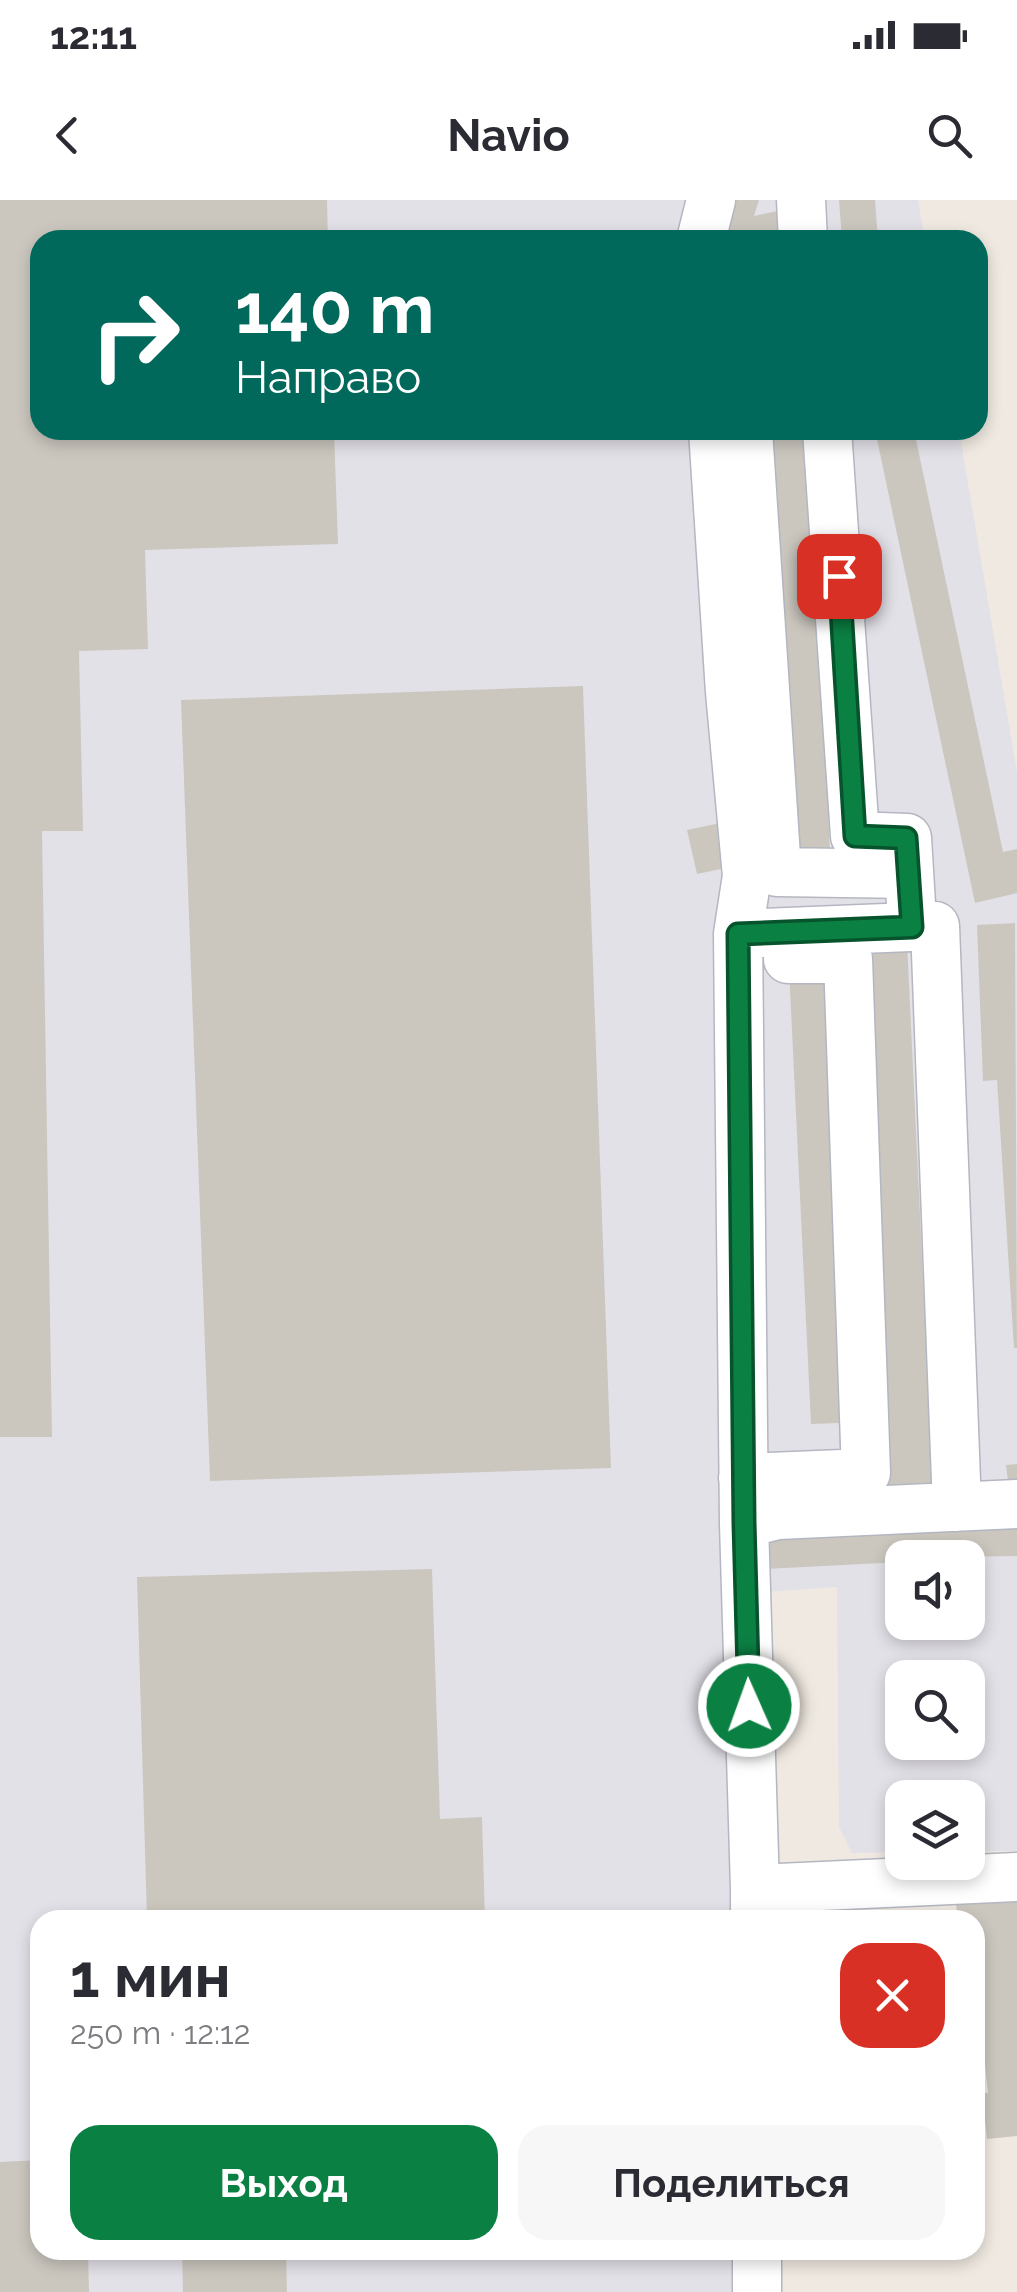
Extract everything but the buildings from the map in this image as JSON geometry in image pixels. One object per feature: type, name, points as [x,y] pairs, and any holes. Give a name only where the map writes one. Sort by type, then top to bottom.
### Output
[{"type":"street","points":[[704,230],[711,200]]},
{"type":"street","points":[[735,230],[743,200]]},
{"type":"street","points":[[802,200],[803,230]]},
{"type":"street","points":[[714,440],[747,876],[739,946],[744,1500],[755,1905],[1017,1877]]},
{"type":"street","points":[[749,440],[778,872],[908,874]]},
{"type":"street","points":[[828,440],[855,836],[906,838],[912,927]]},
{"type":"street","points":[[739,946],[934,926],[957,1507]]},
{"type":"street","points":[[739,946],[848,959],[866,1473],[744,1500]]},
{"type":"street","points":[[744,1500],[778,1515],[1017,1504]]},
{"type":"street","points":[[757,2260],[758,2292]]},
{"type":"shaded area","points":[[0,200],[918,200],[923,230],[30,230],[30,440],[961,440],[1017,773],[1017,1851],[985,1851],[985,1780],[885,1780],[885,1852],[852,1853],[839,1827],[837,1587],[724,1595],[730,1910],[30,1910],[30,2260],[735,2260],[736,2292],[0,2292]]},
{"type":"route","points":[[749,1706],[738,934],[912,927],[906,838],[855,836],[839,576]]}]
